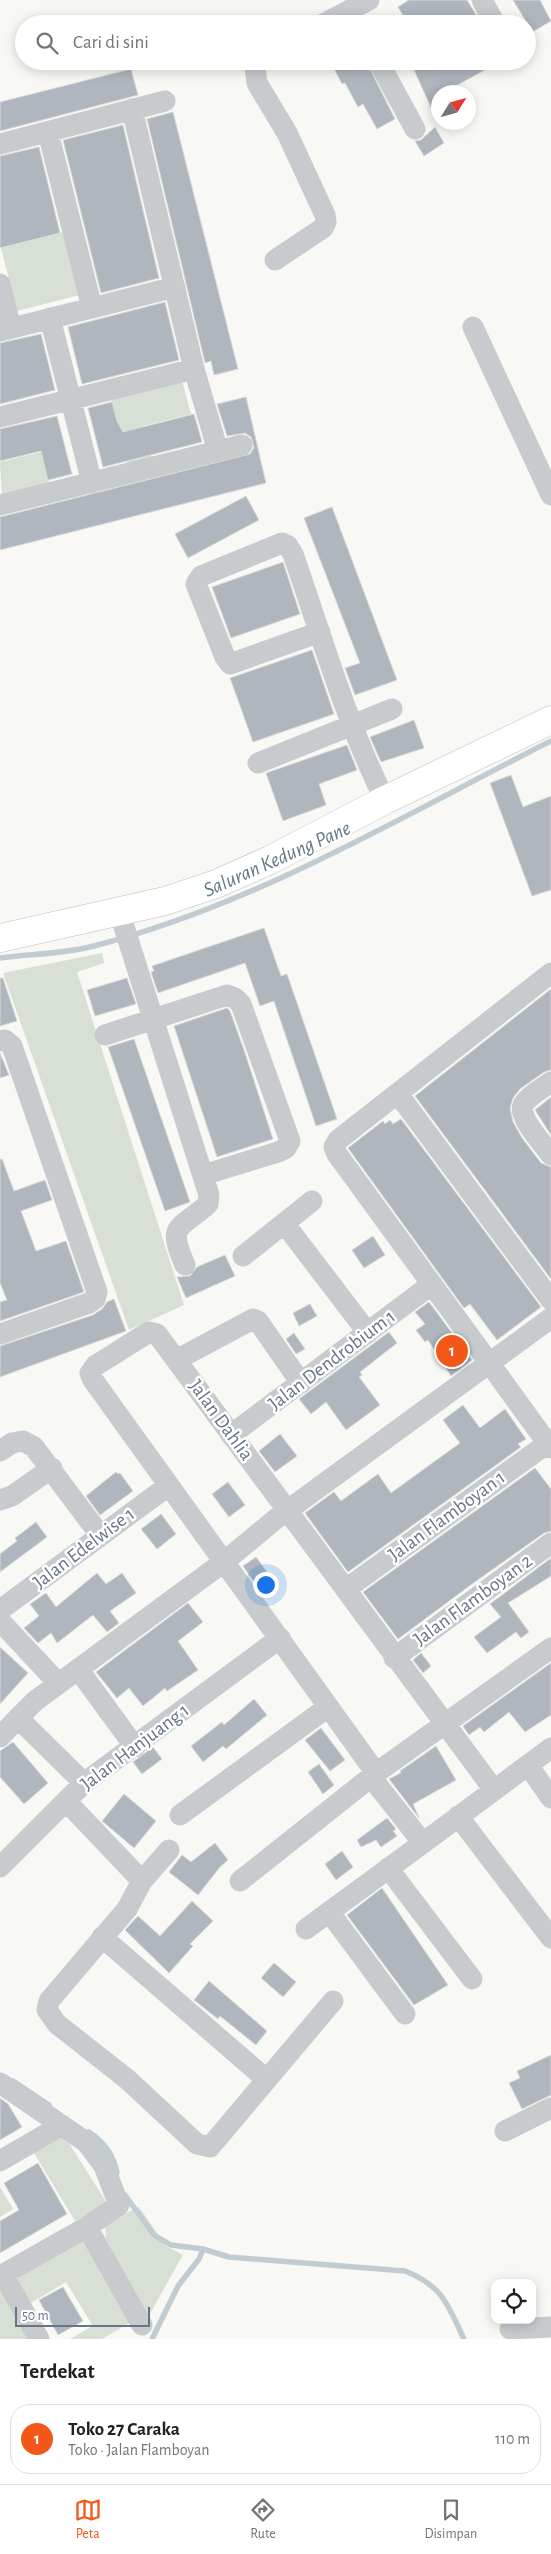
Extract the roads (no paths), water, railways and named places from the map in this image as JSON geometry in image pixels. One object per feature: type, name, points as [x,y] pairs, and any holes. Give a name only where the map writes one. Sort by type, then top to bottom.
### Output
[{"type":"main road","points":[[0,938],[122,918],[216,884],[270,860],[385,800],[551,720]]},
{"type":"street","points":[[482,0],[490,15]]},
{"type":"street","points":[[255,70],[257,83],[287,133],[326,215],[326,222],[322,228],[275,260]]},
{"type":"street","points":[[383,70],[415,130]]},
{"type":"street","points":[[0,144],[165,101]]},
{"type":"street","points":[[132,110],[194,369],[218,451]]},
{"type":"street","points":[[48,132],[92,308]]},
{"type":"street","points":[[0,284],[6,329],[175,288]]},
{"type":"street","points":[[50,318],[92,482]]},
{"type":"street","points":[[473,326],[551,495]]},
{"type":"street","points":[[0,417],[194,369]]},
{"type":"street","points":[[0,505],[242,445]]},
{"type":"street","points":[[320,632],[230,664],[225,657],[196,584],[201,576],[282,543],[288,546],[293,554],[320,632],[351,725],[362,754],[385,800]]},
{"type":"street","points":[[258,763],[392,708]]},
{"type":"street","points":[[122,918],[208,1195],[208,1204],[179,1226],[176,1233],[175,1241],[185,1266]]},
{"type":"street","points":[[549,1446],[337,1154],[334,1147],[338,1140],[551,974]]},
{"type":"street","points":[[105,1034],[226,995],[235,998],[241,1004],[290,1140],[286,1148],[278,1152],[203,1175]]},
{"type":"street","points":[[0,1042],[5,1040],[12,1046],[97,1292],[95,1298],[89,1303],[0,1334]]},
{"type":"street","points":[[551,1082],[524,1103],[522,1110],[523,1118],[551,1155]]},
{"type":"street","points":[[398,1094],[551,1300]]},
{"type":"street","points":[[243,1256],[312,1201]]},
{"type":"street","points":[[284,1223],[368,1333]]},
{"type":"street","name":"Jalan Dendrobium 1","points":[[231,1434],[302,1383],[432,1284]]},
{"type":"street","points":[[0,1737],[18,1718],[58,1683],[225,1561],[287,1511],[551,1318]]},
{"type":"street","points":[[178,1360],[253,1319],[258,1321],[302,1383]]},
{"type":"street","name":"Jalan Dahlia","points":[[168,1486],[93,1380],[90,1373],[95,1366],[153,1332],[178,1360],[346,1589],[394,1658],[494,1790]]},
{"type":"street","points":[[0,1451],[12,1443],[23,1441],[34,1447],[52,1468],[100,1535]]},
{"type":"street","name":"Jalan Flamboyan 1","points":[[346,1589],[549,1446]]},
{"type":"street","points":[[0,1500],[12,1496],[52,1468]]},
{"type":"street","points":[[168,1486],[280,1638],[373,1775],[422,1842]]},
{"type":"street","name":"Jalan Edelwise 1","points":[[0,1610],[168,1486]]},
{"type":"street","name":"Jalan Flamboyan 2","points":[[394,1658],[551,1543]]},
{"type":"street","points":[[0,1621],[58,1683]]},
{"type":"street","name":"Jalan Hanjuang 1","points":[[0,1867],[84,1783],[280,1638]]},
{"type":"street","points":[[240,1881],[373,1775],[551,1648]]},
{"type":"street","points":[[78,1669],[135,1747]]},
{"type":"street","points":[[180,1815],[328,1707]]},
{"type":"street","points":[[18,1718],[84,1783]]},
{"type":"street","points":[[306,1929],[551,1748]]},
{"type":"street","points":[[528,1765],[551,1798]]},
{"type":"street","points":[[66,1800],[142,1881]]},
{"type":"street","points":[[458,1816],[551,1938]]},
{"type":"street","points":[[169,1850],[142,1881],[127,1909],[49,2001],[47,2010],[57,2024],[127,2078],[202,2147],[210,2147],[333,2001]]},
{"type":"street","points":[[388,1868],[472,1979]]},
{"type":"street","points":[[330,1913],[405,2014]]},
{"type":"street","points":[[102,1938],[266,2079]]},
{"type":"street","points":[[0,2083],[62,2125],[96,2153],[110,2178],[119,2206],[87,2227],[2,2275],[39,2339]]},
{"type":"street","points":[[505,2131],[551,2108]]},
{"type":"street","points":[[0,2161],[62,2125]]},
{"type":"street","points":[[87,2227],[142,2325]]},
{"type":"street","points":[[510,2329],[551,2327]]},
{"type":"waterway","name":"Saluran Kedung Pane","points":[[0,958],[83,949],[154,928],[213,907],[328,856],[551,741]]},
{"type":"waterway","points":[[13,2081],[49,2105]]},
{"type":"waterway","points":[[89,2132],[108,2150],[117,2173]]},
{"type":"waterway","points":[[125,2195],[154,2235],[171,2245],[203,2249],[229,2257],[405,2271],[428,2283],[436,2290],[448,2306],[464,2339]]},
{"type":"waterway","points":[[152,2339],[178,2286],[199,2259],[203,2249]]},
{"type":"place","name":"Toko 27 Caraka","points":[[452,1351]]}]
